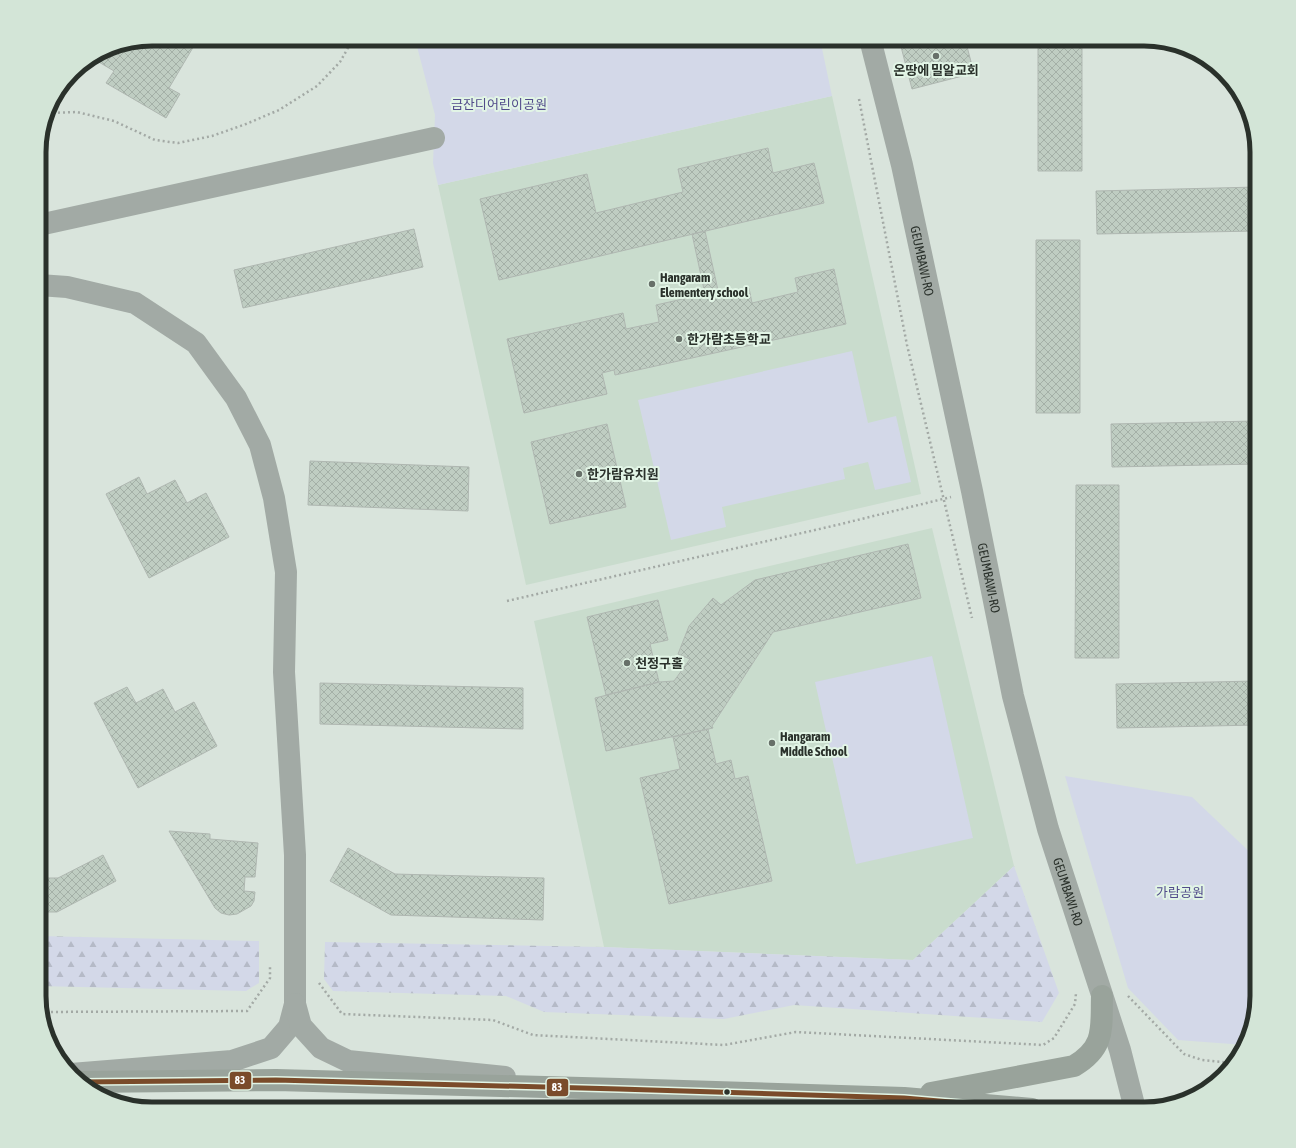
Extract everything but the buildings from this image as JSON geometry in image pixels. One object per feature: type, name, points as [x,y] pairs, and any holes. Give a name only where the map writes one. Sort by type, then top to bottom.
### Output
[{"type":"main road","points":[[904,1098],[1074,1066],[1087,1058],[1094,1049],[1101,1035],[1113,993]]},
{"type":"main road","points":[[90,1082],[276,1080],[904,1098],[951,1102]]},
{"type":"street","name":"GEUMBAWI-RO","points":[[872,46],[902,165],[970,484],[1013,696],[1048,829],[1113,993],[1120,1050],[1133,1102]]},
{"type":"street","points":[[46,223],[434,138]]},
{"type":"street","points":[[46,286],[67,287],[135,303],[196,343],[236,398],[260,445],[274,498],[286,572],[284,672],[295,855],[295,1004],[289,1027],[271,1048],[232,1061],[79,1073]]},
{"type":"street","points":[[295,1004],[301,1026],[321,1048],[348,1061],[620,1089]]},
{"type":"path","points":[[53,113],[77,112],[114,121],[155,140],[178,143],[212,136],[279,110],[317,86],[340,62],[348,46]]},
{"type":"path","points":[[858,93],[907,345],[973,622]]},
{"type":"path","points":[[507,601],[841,524],[951,497]]},
{"type":"path","points":[[47,1012],[247,1011],[270,978],[270,962]]},
{"type":"path","points":[[316,979],[342,1014],[493,1020],[533,1035],[724,1045],[796,1032],[1043,1045],[1054,1038],[1075,1004],[1076,990]]},
{"type":"path","points":[[1113,993],[1184,1054],[1202,1060],[1227,1062]]},
{"type":"shaded area","name":"한가람초등학교","points":[[832,96],[921,494],[526,585],[438,185]]},
{"type":"shaded area","name":"Hangaram Middle School","points":[[932,528],[1014,866],[913,960],[604,947],[534,621]]},
{"type":"green space","name":"금잔디어린이공원","points":[[417,46],[821,46],[832,96],[438,185],[433,163],[435,115]]},
{"type":"green space","points":[[852,351],[868,423],[896,416],[911,482],[875,490],[868,462],[843,468],[845,479],[722,507],[726,527],[671,540],[638,400]]},
{"type":"green space","points":[[932,656],[973,838],[856,864],[815,682]]},
{"type":"green space","name":"가람공원","points":[[1065,776],[1192,797],[1250,852],[1250,996],[1248,1017],[1238,1044],[1178,1040],[1128,988]]},
{"type":"green space","points":[[1014,866],[1059,993],[1042,1022],[794,1005],[724,1019],[544,1012],[506,996],[333,991],[324,979],[325,942],[604,947],[913,960]]},
{"type":"green space","points":[[46,936],[259,941],[259,983],[246,991],[46,986]]},
{"type":"transit line","name":"83","points":[[90,1082],[276,1080],[904,1098],[951,1102]]},
{"type":"place","name":"온땅에 밀알교회","points":[[936,56]]},
{"type":"place","name":"Hangaram Elementery school","points":[[652,284]]},
{"type":"place","name":"한가람초등학교","points":[[679,339]]},
{"type":"place","name":"한가람유치원","points":[[579,474]]},
{"type":"place","name":"천정구홀","points":[[627,663]]},
{"type":"place","name":"Hangaram Middle School","points":[[772,743]]}]
